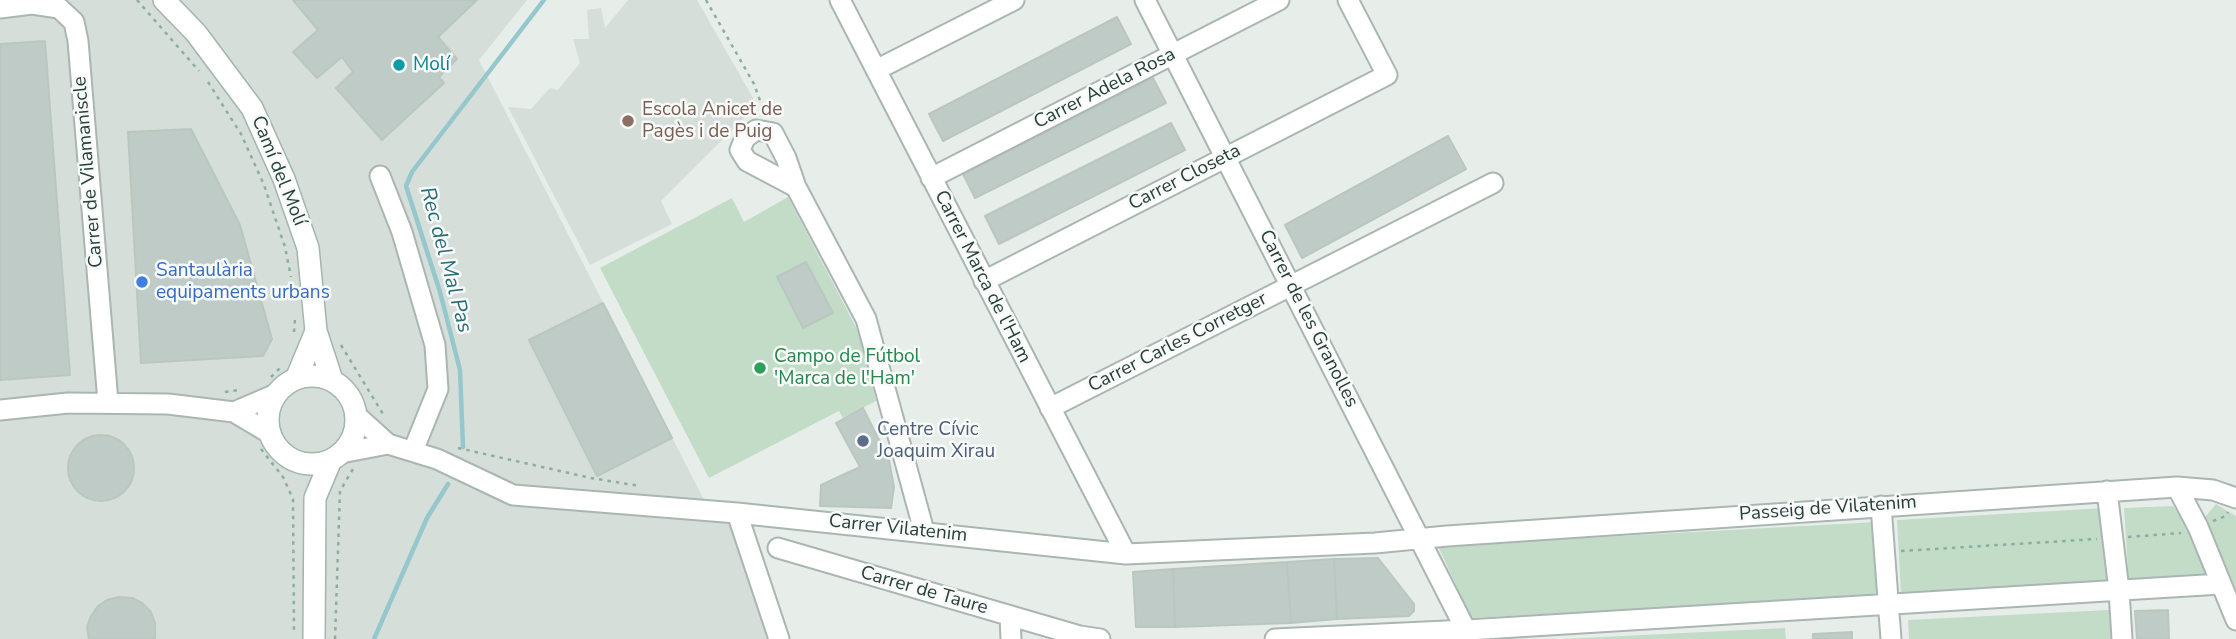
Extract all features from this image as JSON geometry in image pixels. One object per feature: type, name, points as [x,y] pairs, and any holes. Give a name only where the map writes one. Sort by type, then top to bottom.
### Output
[{"type":"main road","name":"Camí del Molí","points":[[164,0],[196,33],[252,108],[284,179],[308,248],[310,336],[332,380]]},
{"type":"main road","name":"Camí del Molí","points":[[292,369],[310,336]]},
{"type":"main road","points":[[315,498],[343,460],[355,432],[356,415],[350,397],[332,380],[292,369],[273,386],[262,439],[295,460],[317,464],[343,460]]},
{"type":"main road","points":[[295,460],[315,498],[314,639]]},
{"type":"street","name":"Carrer Marca de l'Ham","points":[[840,0],[1126,554]]},
{"type":"street","points":[[876,70],[1014,0]]},
{"type":"street","name":"Carrer de les Granolles","points":[[1145,0],[1469,635]]},
{"type":"street","name":"Carrer Adela Rosa","points":[[931,177],[1279,0]]},
{"type":"street","name":"Carrer Closeta","points":[[984,281],[1387,75],[1348,0]]},
{"type":"street","name":"Carrer de Vilamaniscle","points":[[0,8],[32,4],[59,8],[74,22],[78,41],[108,402]]},
{"type":"street","points":[[796,187],[763,170],[742,155],[742,142],[756,130],[773,133],[786,158],[796,187],[866,319],[924,531]]},
{"type":"street","points":[[380,176],[402,232],[435,345],[438,389],[413,451]]},
{"type":"street","name":"Carrer Carles Corretger","points":[[1050,408],[1493,183]]},
{"type":"street","points":[[234,412],[273,386]]},
{"type":"street","points":[[0,410],[108,402],[168,404],[234,412],[262,439]]},
{"type":"street","name":"Carrer Vilatenim","points":[[356,415],[388,444],[459,468],[513,495],[737,513],[1126,554],[1376,543],[1419,538]]},
{"type":"street","name":"Carrer Vilatenim","points":[[343,460],[388,444]]},
{"type":"street","points":[[2176,487],[2198,527],[2236,620]]},
{"type":"street","name":"Passeig de Vilatenim","points":[[1419,538],[2176,487],[2213,490],[2233,503]]},
{"type":"street","points":[[2198,527],[2201,508],[2213,490]]},
{"type":"street","points":[[2107,491],[2122,639]]},
{"type":"street","points":[[1881,506],[1891,639]]},
{"type":"street","points":[[737,513],[779,639]]},
{"type":"street","points":[[754,558],[778,548],[778,517]]},
{"type":"street","name":"Carrer de Taure","points":[[778,548],[1080,636],[1100,639]]},
{"type":"street","points":[[1275,639],[1469,635],[2221,584]]},
{"type":"street","points":[[1010,616],[1011,639]]},
{"type":"path","points":[[136,0],[204,75],[241,134],[264,185],[285,247],[292,280]]},
{"type":"path","points":[[706,0],[754,84],[773,133]]},
{"type":"path","points":[[295,314],[310,336],[336,337],[385,417]]},
{"type":"path","points":[[273,386],[292,369]]},
{"type":"path","points":[[218,393],[248,389]]},
{"type":"path","points":[[262,439],[262,450],[283,477],[293,499],[294,639]]},
{"type":"path","points":[[458,448],[642,486]]},
{"type":"path","points":[[335,639],[340,491],[349,472],[343,460]]},
{"type":"path","points":[[1885,552],[2180,533],[2226,516],[2233,503]]},
{"type":"shaded area","points":[[0,0],[527,0],[479,60],[703,498],[737,513],[779,639],[0,639]]},
{"type":"shaded area","name":"Escola Anicet de Pagès i de Puig","points":[[628,0],[697,0],[757,105],[661,201],[672,224],[590,265],[508,107],[531,109],[550,88],[558,90],[580,63],[573,39],[589,39],[587,10],[601,8],[605,28]]},
{"type":"green space","name":"Campo de Fútbol 'Marca de l'Ham'","points":[[788,197],[860,335],[876,401],[843,418],[839,411],[709,478],[600,268],[732,198],[744,222]]},
{"type":"green space","points":[[2216,504],[2236,516],[2236,589],[2205,517]]},
{"type":"green space","points":[[2173,506],[2188,528],[2209,582],[2129,585],[2124,508]]},
{"type":"green space","points":[[2105,508],[2109,583],[1901,593],[1897,520]]},
{"type":"green space","points":[[1876,522],[1881,596],[1471,618],[1438,546]]},
{"type":"green space","points":[[2109,610],[2111,639],[1909,639],[1908,620]]},
{"type":"green space","points":[[1785,628],[1786,639],[1562,639]]},
{"type":"building","name":"Molí","points":[[293,0],[477,0],[438,37],[457,59],[439,77],[444,83],[382,140],[336,88],[353,72],[342,57],[317,78],[293,52],[318,30]]},
{"type":"building","points":[[1117,17],[1131,44],[943,141],[929,114]]},
{"type":"building","points":[[45,41],[70,375],[0,380],[0,44]]},
{"type":"building","points":[[1153,78],[1166,103],[975,198],[963,174]]},
{"type":"building","points":[[1171,123],[1185,150],[999,244],[985,216]]},
{"type":"building","points":[[191,129],[240,225],[272,339],[263,356],[141,363],[128,132]]},
{"type":"building","points":[[1448,136],[1466,169],[1302,258],[1285,225]]},
{"type":"building","points":[[806,262],[833,313],[803,328],[777,277]]},
{"type":"building","points":[[603,303],[672,438],[597,476],[529,340]]},
{"type":"building","name":"Centre Cívic Joaquim Xirau","points":[[863,408],[889,460],[894,487],[891,508],[820,506],[821,485],[860,467],[836,423]]},
{"type":"building","points":[[101,435],[114,438],[124,445],[131,455],[134,468],[131,481],[124,491],[114,498],[101,501],[88,498],[78,491],[71,481],[68,468],[71,455],[78,445],[88,438]]},
{"type":"building","points":[[1378,558],[1414,604],[1414,611],[1409,616],[1337,619],[1334,559]]},
{"type":"building","points":[[1334,559],[1337,619],[1291,623],[1287,562]]},
{"type":"building","points":[[1287,562],[1291,623],[1175,627],[1173,569]]},
{"type":"building","points":[[1173,569],[1175,627],[1136,627],[1133,572]]},
{"type":"building","points":[[119,597],[132,598],[151,612],[155,623],[155,639],[89,639],[87,627],[98,606]]},
{"type":"building","points":[[2168,610],[2169,639],[2137,639],[2135,611]]},
{"type":"building","points":[[1852,632],[1852,639],[1813,639],[1813,634]]},
{"type":"waterway","name":"Rec del Mal Pas","points":[[463,447],[460,370],[440,292],[406,186],[412,172],[544,0]]},
{"type":"waterway","name":"Rec del Mal Pas","points":[[374,639],[427,518],[448,484]]},
{"type":"place","name":"Molí","points":[[399,65]]},
{"type":"place","name":"Escola Anicet de Pagès i de Puig","points":[[628,121]]},
{"type":"place","name":"Santaulària equipaments urbans","points":[[142,282]]},
{"type":"place","name":"Campo de Fútbol 'Marca de l'Ham'","points":[[760,368]]},
{"type":"place","name":"Centre Cívic Joaquim Xirau","points":[[863,441]]}]
